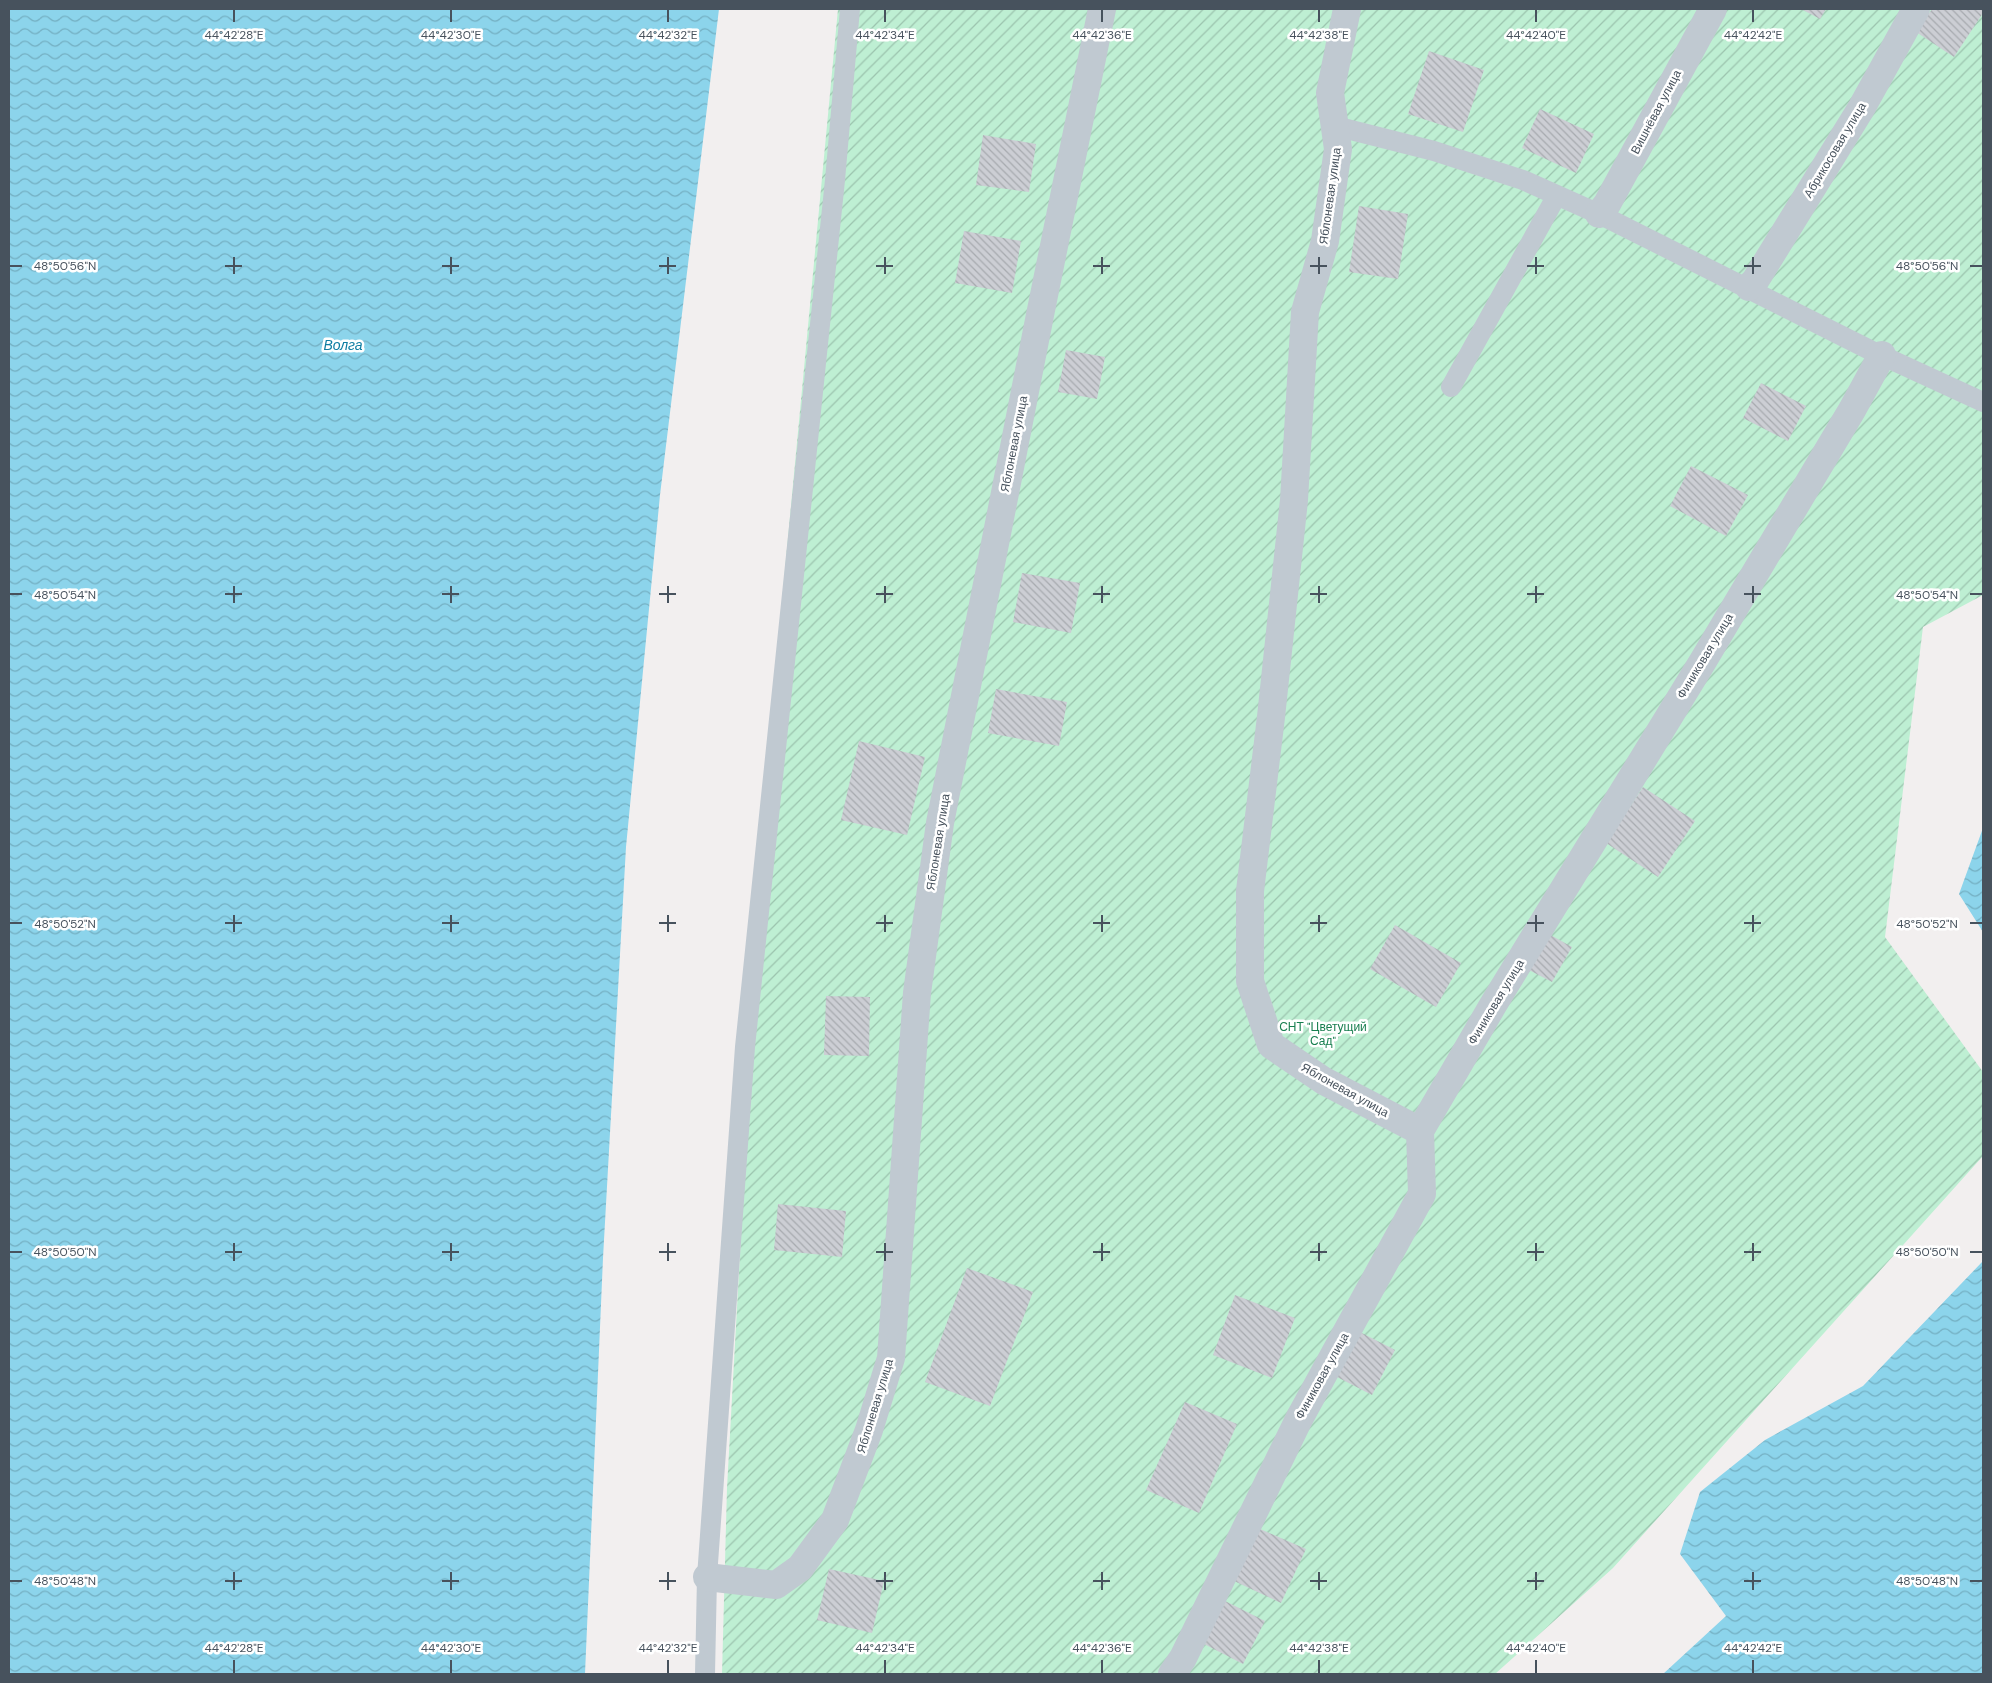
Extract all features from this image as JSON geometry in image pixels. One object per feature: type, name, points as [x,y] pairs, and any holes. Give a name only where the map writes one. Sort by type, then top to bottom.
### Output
[{"type":"street","name":"Яблоневая улица","points":[[707,1576],[776,1585],[800,1568],[835,1520],[869,1430],[891,1358],[917,993],[940,822],[1102,9]]},
{"type":"street","name":"Яблоневая улица","points":[[1347,9],[1330,93],[1338,149],[1326,241],[1305,312],[1294,500],[1250,891],[1250,980],[1271,1045],[1324,1080],[1420,1131]]},
{"type":"street","name":"Вишнёвая улица","points":[[1599,214],[1607,204],[1713,9]]},
{"type":"street","name":"Абрикосовая улица","points":[[1749,288],[1862,107],[1916,9]]},
{"type":"street","name":"Финиковая улица","points":[[1172,1674],[1183,1658],[1298,1419],[1422,1194],[1420,1131],[1498,997],[1703,661],[1852,410],[1882,355]]},
{"type":"lane","points":[[705,1674],[707,1576],[746,1047],[835,180],[850,9]]},
{"type":"lane","points":[[1335,126],[1434,151],[1523,180],[1599,214],[1882,355],[1983,402]]},
{"type":"lane","points":[[1451,387],[1557,195]]},
{"type":"green space","name":"СНТ \"Цветущий Сад\"","points":[[838,9],[1983,9],[1983,595],[1923,627],[1885,937],[1983,1072],[1983,1156],[1613,1568],[1495,1674],[722,1674],[727,1488],[768,749]]},
{"type":"water","name":"Волга","points":[[9,9],[719,9],[660,495],[626,847],[603,1258],[585,1674],[9,1674]]},
{"type":"water","points":[[1983,828],[1983,932],[1959,894]]},
{"type":"water","points":[[1983,1261],[1983,1674],[1663,1674],[1726,1616],[1680,1554],[1700,1492],[1765,1440],[1863,1386]]},
{"type":"building","points":[[1801,9],[1826,9],[1820,19]]},
{"type":"building","points":[[1932,9],[1983,9],[1983,13],[1954,57],[1916,32]]},
{"type":"building","points":[[1429,51],[1484,70],[1463,132],[1408,114]]},
{"type":"building","points":[[1540,109],[1594,134],[1576,173],[1522,148]]},
{"type":"building","points":[[983,135],[1036,144],[1029,192],[976,185]]},
{"type":"building","points":[[1359,206],[1408,214],[1398,279],[1349,272]]},
{"type":"building","points":[[964,231],[1021,241],[1012,293],[955,283]]},
{"type":"building","points":[[1066,350],[1105,357],[1097,399],[1058,392]]},
{"type":"building","points":[[1761,383],[1806,406],[1788,441],[1743,418]]},
{"type":"building","points":[[1691,466],[1748,495],[1726,536],[1670,506]]},
{"type":"building","points":[[1022,573],[1080,583],[1071,633],[1013,622]]},
{"type":"building","points":[[996,689],[1067,702],[1059,746],[988,733]]},
{"type":"building","points":[[859,741],[925,757],[907,835],[841,820]]},
{"type":"building","points":[[1643,787],[1695,821],[1658,877],[1606,843]]},
{"type":"building","points":[[1395,925],[1461,963],[1436,1007],[1370,969]]},
{"type":"building","points":[[1547,933],[1572,947],[1552,982],[1527,969]]},
{"type":"building","points":[[826,996],[870,997],[869,1056],[824,1055]]},
{"type":"building","points":[[778,1204],[846,1211],[842,1257],[774,1250]]},
{"type":"building","points":[[967,1268],[1033,1292],[990,1406],[925,1382]]},
{"type":"building","points":[[1235,1295],[1295,1318],[1272,1378],[1213,1355]]},
{"type":"building","points":[[1358,1331],[1395,1350],[1372,1395],[1335,1376]]},
{"type":"building","points":[[1185,1402],[1237,1424],[1199,1513],[1146,1490]]},
{"type":"building","points":[[1258,1528],[1306,1549],[1281,1603],[1234,1581]]},
{"type":"building","points":[[829,1569],[884,1581],[872,1633],[817,1620]]},
{"type":"building","points":[[1225,1601],[1265,1621],[1243,1664],[1204,1644]]}]
